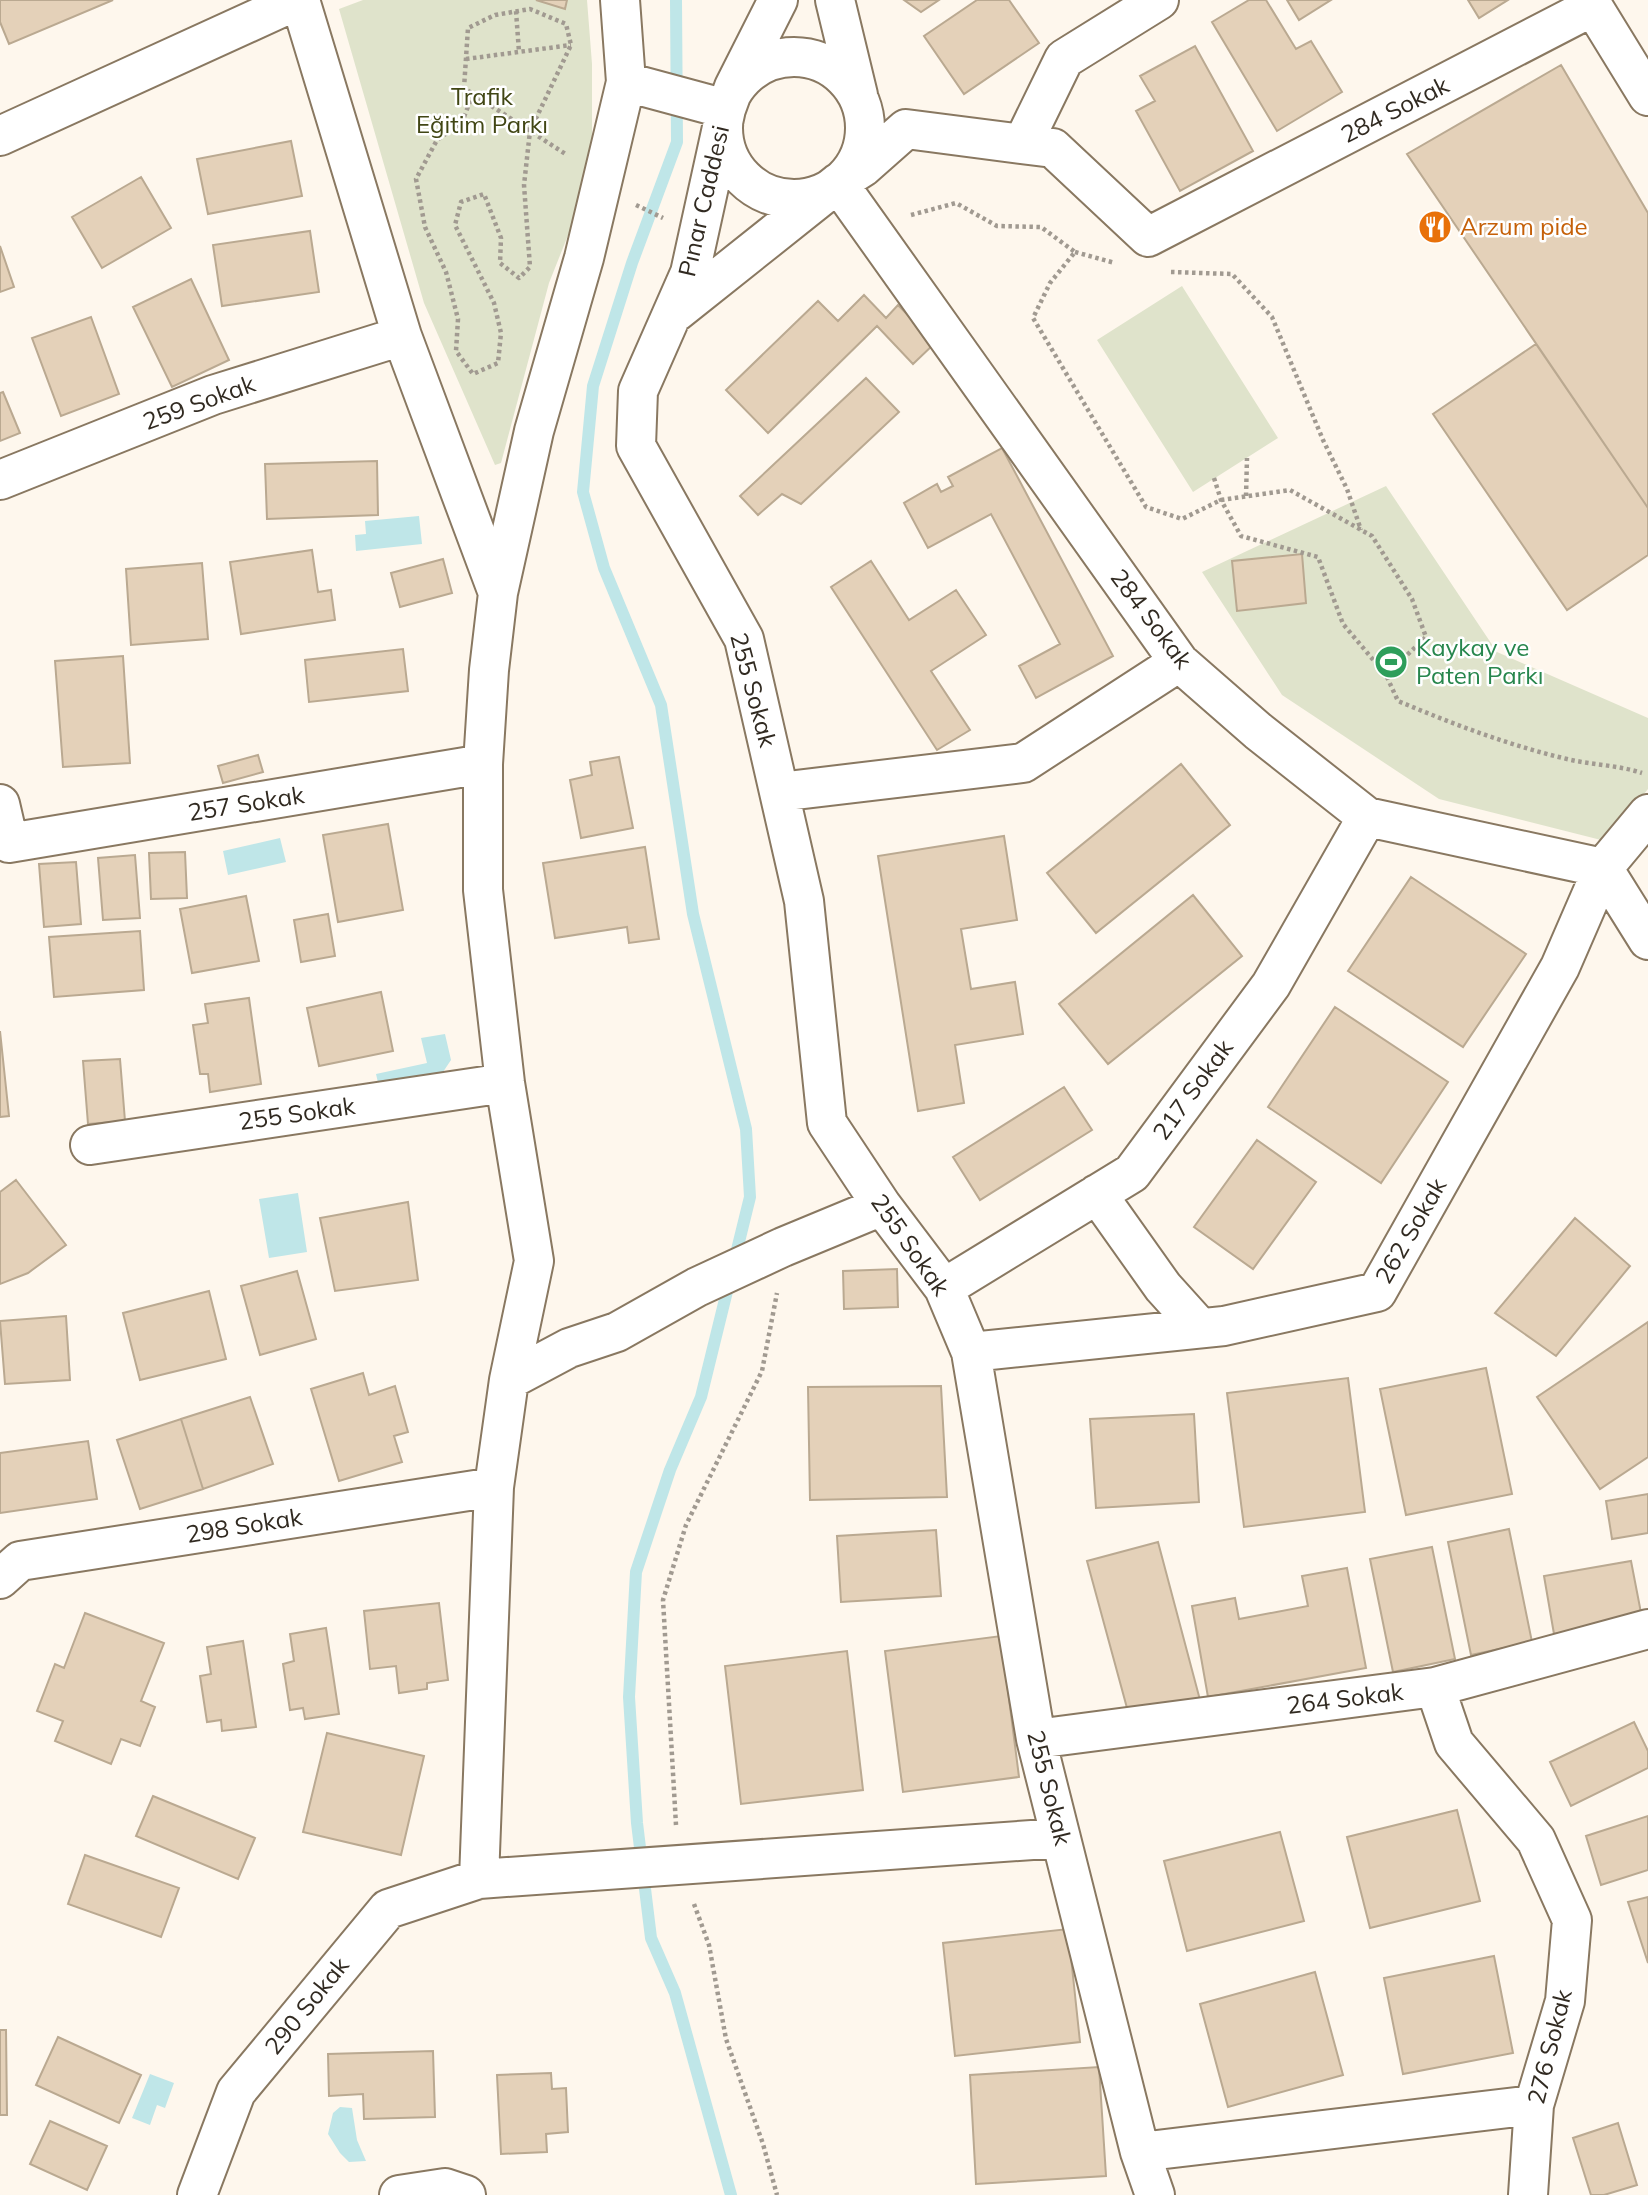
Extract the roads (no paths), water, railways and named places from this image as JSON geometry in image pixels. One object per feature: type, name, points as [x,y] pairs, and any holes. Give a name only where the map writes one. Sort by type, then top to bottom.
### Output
[{"type":"street","points":[[0,136],[299,0],[402,336],[498,593]]},
{"type":"street","points":[[479,1879],[494,1487],[509,1380],[534,1261],[505,1083],[483,890],[484,764],[489,670],[498,593],[534,431],[584,258],[614,189],[638,85],[620,0]]},
{"type":"street","name":"Pınar Caddesi","points":[[636,446],[638,391],[690,273],[715,106],[734,87],[778,0]]},
{"type":"street","points":[[715,106],[727,154],[739,174],[756,189],[777,198],[800,200],[838,183],[855,164],[866,142],[866,118],[835,0]]},
{"type":"street","points":[[1023,144],[1064,60],[1158,0]]},
{"type":"street","points":[[1590,4],[1648,96]]},
{"type":"street","name":"284 Sokak","points":[[671,316],[838,183],[863,167],[906,129],[1053,148],[1148,237],[1590,4]]},
{"type":"street","points":[[715,106],[753,71],[775,60],[799,57],[822,63],[843,76],[859,95]]},
{"type":"street","points":[[638,85],[715,106]]},
{"type":"street","name":"284 Sokak","points":[[838,183],[1179,662],[1258,732],[1367,817],[1602,868]]},
{"type":"street","name":"259 Sokak","points":[[0,480],[213,395],[402,336]]},
{"type":"street","name":"255 Sokak","points":[[636,446],[744,639],[804,901],[827,1123],[882,1206],[944,1288],[971,1352],[1036,1739],[1140,2152],[1155,2195]]},
{"type":"street","points":[[779,792],[1023,763],[1179,662]]},
{"type":"street","name":"257 Sokak","points":[[0,804],[9,843],[484,764]]},
{"type":"street","name":"262 Sokak","points":[[971,1352],[1224,1325],[1377,1292],[1560,967],[1602,868],[1648,814]]},
{"type":"street","name":"217 Sokak","points":[[944,1288],[1132,1173],[1270,985],[1367,817]]},
{"type":"street","points":[[1602,868],[1648,940]]},
{"type":"street","name":"255 Sokak","points":[[90,1145],[505,1083]]},
{"type":"street","points":[[1097,1194],[1163,1287],[1200,1328]]},
{"type":"street","points":[[509,1380],[569,1348],[617,1332],[697,1287],[783,1247],[882,1206]]},
{"type":"street","name":"298 Sokak","points":[[0,1579],[20,1561],[494,1487]]},
{"type":"street","name":"264 Sokak","points":[[1036,1739],[1435,1687],[1648,1629]]},
{"type":"street","name":"276 Sokak","points":[[1435,1687],[1454,1743],[1536,1840],[1572,1920],[1565,2001],[1535,2105],[1528,2195]]},
{"type":"street","name":"290 Sokak","points":[[197,2195],[236,2092],[388,1909],[479,1879],[1061,1838]]},
{"type":"street","points":[[1140,2152],[1535,2105]]},
{"type":"street","points":[[399,2195],[456,2192]]},
{"type":"water","points":[[419,516],[422,544],[356,551],[355,535],[366,534],[365,521]]},
{"type":"water","points":[[280,838],[286,862],[228,875],[223,851]]},
{"type":"water","points":[[445,1034],[451,1060],[439,1078],[380,1091],[376,1074],[427,1063],[421,1038]]},
{"type":"water","points":[[298,1193],[307,1252],[269,1258],[259,1199]]},
{"type":"water","points":[[150,2074],[174,2083],[165,2108],[157,2105],[150,2125],[132,2118]]},
{"type":"water","points":[[340,2107],[352,2108],[357,2140],[366,2161],[349,2162],[328,2134],[333,2113]]},
{"type":"waterway","points":[[676,0],[677,142],[632,263],[593,386],[583,492],[604,568],[661,705],[693,914],[746,1129],[750,1197],[734,1262]]},
{"type":"waterway","points":[[730,1279],[701,1397],[670,1470],[636,1572],[629,1697],[637,1823],[651,1938],[675,1993],[731,2195]]},
{"type":"place","name":"Arzum pide","points":[[1435,227]]},
{"type":"place","name":"Kaykay ve Paten Parkı","points":[[1391,662]]},
{"type":"park label","name":"Trafik Eğitim Parkı","points":[[482,111]]}]
